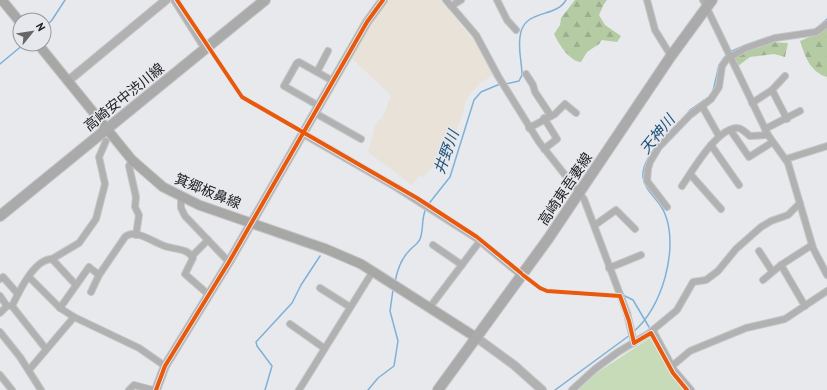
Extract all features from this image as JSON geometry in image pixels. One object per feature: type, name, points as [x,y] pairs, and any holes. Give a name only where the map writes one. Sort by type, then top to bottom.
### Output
[{"type":"main road","points":[[2,0],[12,12]]},
{"type":"main road","name":"高崎安中渋川線","points":[[0,216],[265,0]]},
{"type":"main road","name":"高崎東吾妻線","points":[[438,390],[522,276],[707,3]]},
{"type":"main road","name":"箕郷板鼻線","points":[[44,52],[132,160],[160,185],[181,198],[330,250],[373,271],[477,338]]},
{"type":"street","points":[[68,81],[166,0]]},
{"type":"street","points":[[174,0],[205,49]]},
{"type":"street","points":[[156,390],[165,366],[252,223],[366,22],[383,0]]},
{"type":"street","points":[[446,0],[460,19],[476,35],[529,128],[586,202],[634,340]]},
{"type":"street","points":[[451,6],[461,0]]},
{"type":"street","points":[[498,0],[507,20],[516,30]]},
{"type":"street","points":[[647,0],[655,30],[671,56]]},
{"type":"street","points":[[707,3],[729,57],[771,142],[786,159],[812,245],[827,275]]},
{"type":"street","points":[[667,207],[647,181],[648,169],[658,148],[696,109],[711,99],[719,87],[722,66],[729,57],[746,48],[775,38],[816,32],[827,24]]},
{"type":"street","points":[[317,72],[328,50]]},
{"type":"street","points":[[333,81],[299,62],[284,86],[361,139]]},
{"type":"street","points":[[526,74],[533,84],[535,92],[551,116]]},
{"type":"street","points":[[752,103],[772,90],[785,76]]},
{"type":"street","points":[[772,90],[787,119]]},
{"type":"street","points":[[529,128],[544,118],[551,116],[565,104],[576,113]]},
{"type":"street","points":[[702,106],[719,136]]},
{"type":"street","points":[[682,186],[719,136],[738,128],[750,136],[766,132],[800,111]]},
{"type":"street","points":[[544,118],[557,139],[544,149]]},
{"type":"street","points":[[731,131],[749,157],[771,142]]},
{"type":"street","points":[[303,134],[426,206],[480,241],[522,276]]},
{"type":"street","points":[[0,313],[9,306],[36,267],[47,259],[52,259],[79,243],[96,220],[105,184],[99,156],[106,141]]},
{"type":"street","points":[[711,145],[739,185]]},
{"type":"street","points":[[786,159],[827,146]]},
{"type":"street","points":[[132,160],[129,166],[136,197],[135,207],[139,215],[136,235]]},
{"type":"street","points":[[690,174],[721,208]]},
{"type":"street","points":[[181,198],[181,208],[185,216],[229,262]]},
{"type":"street","points":[[572,390],[595,369],[634,340],[653,331],[677,310],[693,282],[706,280],[718,272],[736,249],[761,227],[770,221],[788,215],[800,203]]},
{"type":"street","points":[[595,225],[616,210],[635,229]]},
{"type":"street","points":[[91,292],[100,275],[127,234],[136,235],[163,246],[184,250],[192,256]]},
{"type":"street","points":[[208,240],[192,256],[185,274],[209,294]]},
{"type":"street","points":[[430,308],[480,241]]},
{"type":"street","points":[[433,245],[462,264]]},
{"type":"street","points":[[763,280],[770,275],[772,271],[812,245]]},
{"type":"street","points":[[759,251],[772,271]]},
{"type":"street","points":[[609,268],[640,255]]},
{"type":"street","points":[[52,259],[76,284]]},
{"type":"street","points":[[781,265],[805,306]]},
{"type":"street","points":[[60,308],[89,267],[100,275]]},
{"type":"street","points":[[299,390],[373,271]]},
{"type":"street","points":[[0,279],[3,277],[18,294]]},
{"type":"street","points":[[29,277],[60,308],[74,317],[139,348],[165,366]]},
{"type":"street","points":[[320,288],[350,307]]},
{"type":"street","points":[[672,366],[690,351],[746,328],[786,318],[827,290]]},
{"type":"street","points":[[0,296],[46,349]]},
{"type":"street","points":[[28,370],[74,317]]},
{"type":"street","points":[[290,324],[324,348]]},
{"type":"street","points":[[653,331],[672,366],[691,390]]},
{"type":"street","points":[[0,332],[39,387],[31,390]]},
{"type":"street","points":[[477,338],[514,365],[540,389]]},
{"type":"street","points":[[0,375],[12,390]]},
{"type":"street","points":[[129,390],[134,385],[153,390]]},
{"type":"shaded area","points":[[387,0],[441,0],[467,32],[475,39],[494,74],[478,85],[466,100],[462,116],[449,148],[423,177],[419,175],[412,185],[368,152],[375,126],[385,113],[391,95],[351,58]]},
{"type":"green space","points":[[575,0],[607,0],[599,15],[605,25],[621,36],[617,42],[602,40],[599,44],[587,52],[581,62],[572,59],[554,34],[560,25],[561,18]]},
{"type":"green space","points":[[827,28],[827,77],[821,75],[809,63],[800,41]]},
{"type":"green space","points":[[769,42],[788,43],[785,57],[774,54],[750,57],[738,66],[735,57],[747,50]]},
{"type":"green space","points":[[650,338],[671,374],[683,390],[578,390],[598,372]]},
{"type":"waterway","points":[[52,20],[65,0]]},
{"type":"waterway","points":[[178,0],[206,42]]},
{"type":"waterway","name":"井野川","points":[[506,84],[519,81],[522,75],[519,47],[522,28],[533,18],[555,10],[566,0]]},
{"type":"waterway","name":"天神川","points":[[818,27],[827,19]]},
{"type":"waterway","name":"天神川","points":[[749,44],[775,35]]},
{"type":"waterway","name":"天神川","points":[[730,52],[743,46]]},
{"type":"waterway","points":[[0,64],[14,52]]},
{"type":"waterway","name":"天神川","points":[[713,91],[719,65],[727,54]]},
{"type":"waterway","name":"井野川","points":[[427,206],[450,177],[474,100],[481,92],[500,84]]},
{"type":"waterway","points":[[244,96],[299,129]]},
{"type":"waterway","name":"天神川","points":[[687,114],[704,100]]},
{"type":"waterway","points":[[310,134],[355,160]]},
{"type":"waterway","name":"天神川","points":[[633,332],[643,322],[660,294],[669,260],[669,228],[665,214],[660,204],[644,182],[643,177],[646,161],[656,147]]},
{"type":"waterway","points":[[399,185],[411,193]]},
{"type":"waterway","name":"井野川","points":[[426,202],[431,205]]},
{"type":"waterway","name":"井野川","points":[[395,282],[398,269],[402,261],[420,239],[424,212],[426,209]]},
{"type":"waterway","points":[[460,224],[472,232]]},
{"type":"waterway","points":[[481,238],[510,262]]},
{"type":"waterway","points":[[265,390],[272,366],[257,346],[256,342],[292,303],[301,285],[320,256]]},
{"type":"waterway","name":"井野川","points":[[368,390],[378,378],[394,366],[398,341],[390,311],[393,290]]},
{"type":"waterway","points":[[623,295],[633,300],[649,327]]},
{"type":"waterway","name":"天神川","points":[[555,390],[630,335]]},
{"type":"cycle path","points":[[177,0],[242,97],[417,198],[477,237],[521,273]]},
{"type":"cycle path","points":[[156,390],[165,366],[229,262],[367,22],[383,0]]},
{"type":"cycle path","points":[[523,275],[540,288],[547,291],[620,296],[629,321],[634,343],[651,333],[673,373],[687,390]]}]
